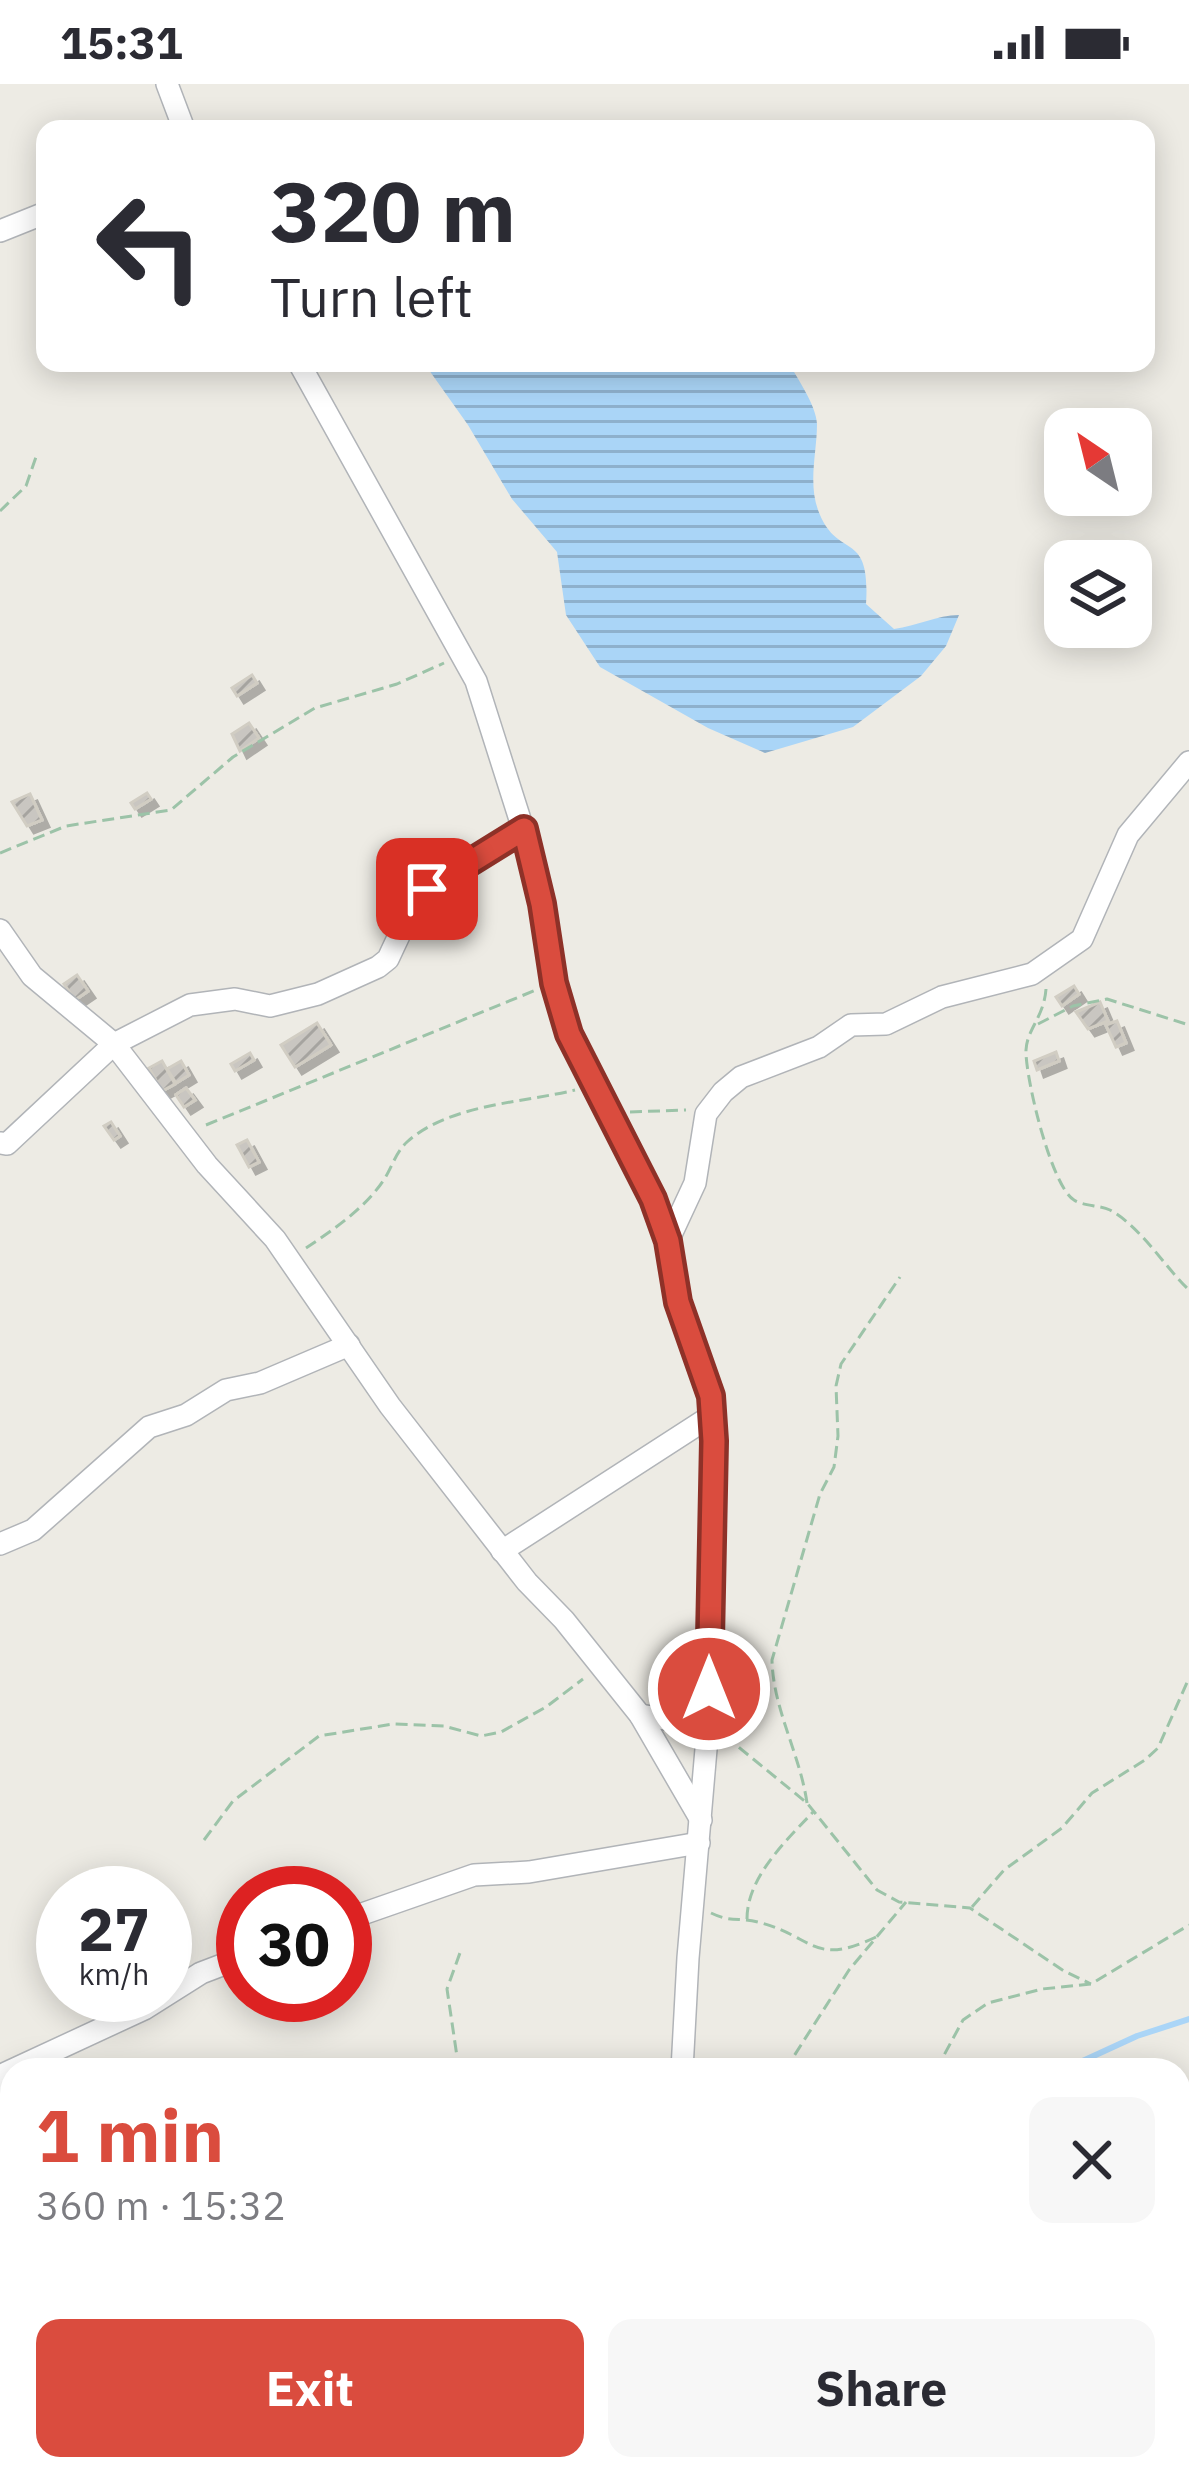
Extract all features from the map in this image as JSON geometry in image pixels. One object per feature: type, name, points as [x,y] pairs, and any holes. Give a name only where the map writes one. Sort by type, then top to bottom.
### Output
[{"type":"street","points":[[167,84],[181,120]]},
{"type":"street","points":[[0,231],[36,217]]},
{"type":"street","points":[[304,372],[476,681],[524,829],[554,983],[569,1034],[641,1173],[668,1241],[678,1302],[714,1414],[709,1726],[683,2058]]},
{"type":"street","points":[[668,1241],[695,1183],[710,1107],[741,1077],[819,1047],[851,1025],[886,1024],[942,997],[1004,984],[1052,964],[1082,939],[1128,835],[1189,762]]},
{"type":"street","points":[[0,1143],[7,1144],[114,1044],[202,1001],[235,999],[270,1006],[318,994],[367,974],[388,958],[417,897],[524,829]]},
{"type":"street","points":[[0,930],[32,976],[114,1044],[290,1259],[502,1550],[640,1715],[700,1832]]},
{"type":"street","points":[[0,1544],[33,1529],[149,1427],[186,1415],[226,1390],[260,1383],[349,1345]]},
{"type":"street","points":[[502,1550],[714,1414]]},
{"type":"street","points":[[640,1715],[709,1726]]},
{"type":"street","points":[[372,1911],[475,1875],[529,1872],[700,1832]]},
{"type":"street","points":[[38,2058],[144,2009],[216,1968]]},
{"type":"path","points":[[0,511],[26,486],[37,454]]},
{"type":"path","points":[[0,853],[66,826],[171,810],[233,757],[315,708],[397,684],[462,656]]},
{"type":"path","points":[[1052,964],[1042,1016],[1026,1048],[1061,1184],[1074,1201],[1109,1210],[1131,1227],[1189,1290]]},
{"type":"path","points":[[182,1132],[197,1130],[554,983]]},
{"type":"path","points":[[1035,1026],[1073,1006],[1107,999],[1189,1025]]},
{"type":"path","points":[[290,1259],[373,1195],[388,1176],[398,1151],[425,1128],[479,1110],[595,1085]]},
{"type":"path","points":[[610,1113],[710,1107]]},
{"type":"path","points":[[807,1803],[772,1679],[774,1647],[820,1494],[834,1467],[841,1364],[900,1277]]},
{"type":"path","points":[[203,1840],[233,1801],[319,1736],[393,1724],[444,1726],[481,1736],[501,1732],[546,1708],[583,1679],[594,1656]]},
{"type":"path","points":[[970,1908],[1004,1870],[1051,1839],[1092,1793],[1158,1748],[1189,1678]]},
{"type":"path","points":[[709,1726],[807,1803],[877,1890],[906,1902],[970,1908],[1091,1984]]},
{"type":"path","points":[[747,1920],[747,1903],[774,1855],[814,1811]]},
{"type":"path","points":[[792,2058],[849,1970],[906,1902]]},
{"type":"path","points":[[694,1903],[728,1921],[747,1920],[827,1950],[844,1952],[881,1935]]},
{"type":"path","points":[[942,2058],[963,2020],[988,2003],[1042,1989],[1091,1984],[1189,1925]]},
{"type":"path","points":[[458,2058],[447,1989],[461,1950]]},
{"type":"water","points":[[430,372],[794,372],[816,417],[813,478],[818,510],[834,536],[858,554],[866,580],[866,604],[894,629],[959,615],[946,646],[921,676],[853,727],[765,753],[708,728],[600,667],[566,615],[557,552],[512,499]]},
{"type":"building","points":[[252,675],[257,683],[237,696],[232,688]]},
{"type":"building","points":[[249,723],[259,738],[240,751],[232,734]]},
{"type":"building","points":[[147,793],[151,799],[135,809],[131,803]]},
{"type":"building","points":[[30,794],[42,820],[27,826],[12,802]]},
{"type":"building","points":[[77,975],[88,991],[75,1000],[64,984]]},
{"type":"building","points":[[1074,986],[1079,994],[1062,1006],[1056,997]]},
{"type":"building","points":[[1100,1002],[1108,1021],[1088,1029],[1076,1012]]},
{"type":"building","points":[[1117,1021],[1126,1043],[1116,1047],[1106,1025]]},
{"type":"building","points":[[317,1023],[331,1045],[295,1067],[281,1045]]},
{"type":"building","points":[[1056,1052],[1059,1061],[1037,1070],[1034,1061]]},
{"type":"building","points":[[250,1053],[254,1060],[235,1071],[231,1064]]},
{"type":"building","points":[[162,1061],[175,1084],[162,1091],[149,1068]]},
{"type":"building","points":[[181,1061],[189,1075],[176,1083],[167,1069]]},
{"type":"building","points":[[186,1088],[195,1100],[184,1107],[176,1095]]},
{"type":"building","points":[[111,1122],[120,1136],[114,1140],[104,1126]]},
{"type":"building","points":[[247,1140],[259,1162],[249,1167],[237,1145]]},
{"type":"waterway","points":[[1089,2058],[1189,2019]]},
{"type":"route","points":[[427,889],[524,829],[554,983],[569,1034],[653,1199],[668,1241],[678,1302],[711,1396],[709,1689]]}]
